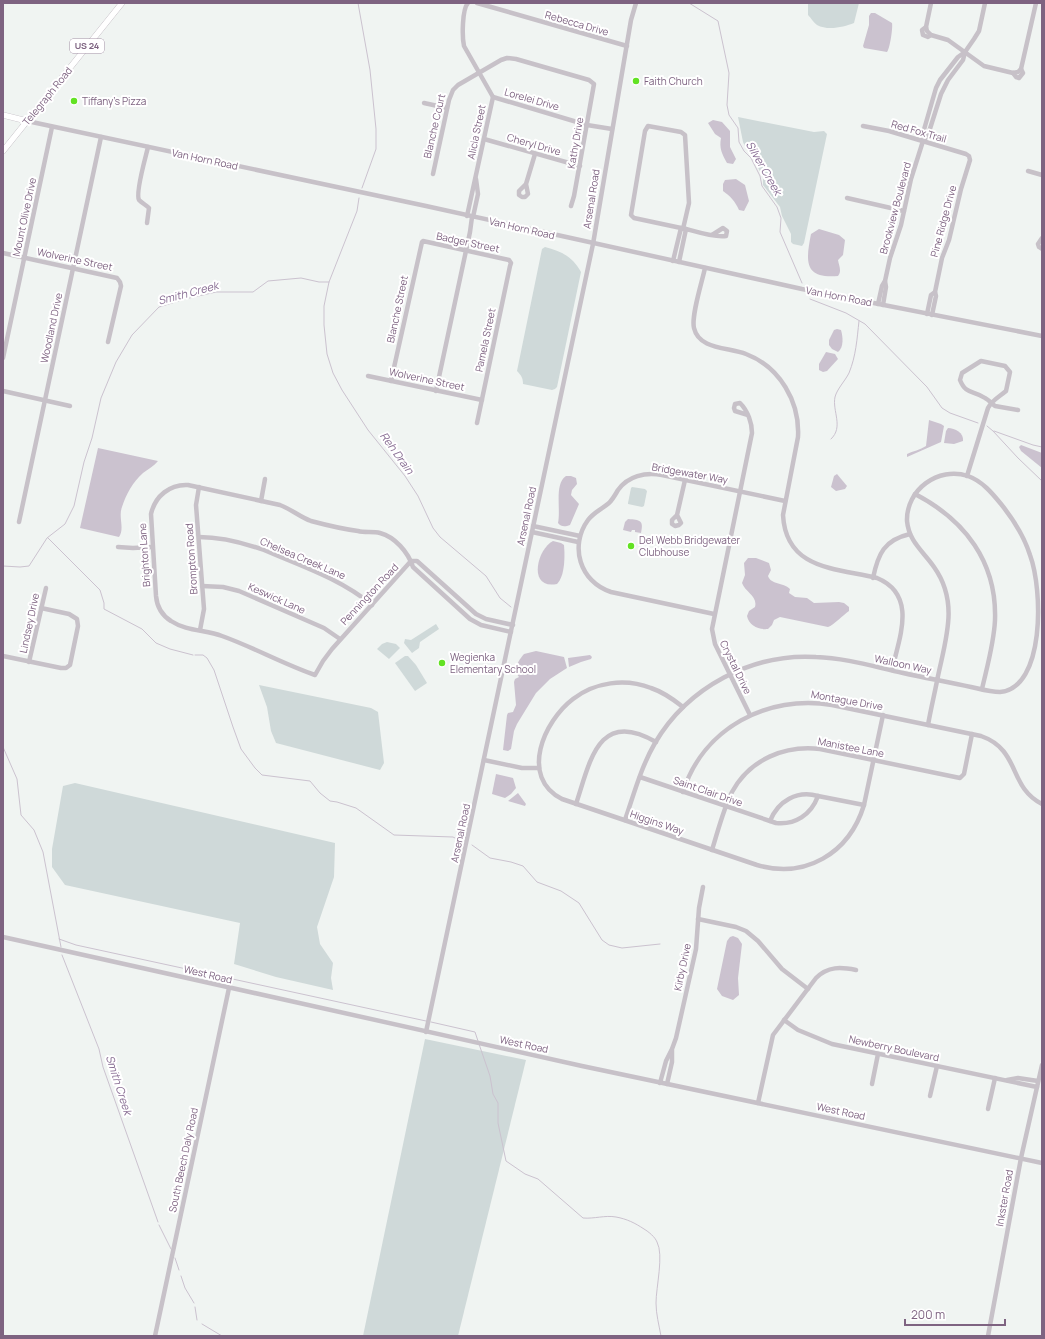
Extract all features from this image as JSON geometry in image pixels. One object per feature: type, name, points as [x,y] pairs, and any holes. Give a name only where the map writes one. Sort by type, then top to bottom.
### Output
[{"type":"main road","name":"Telegraph Road","points":[[3,151],[122,3]]},
{"type":"main road","name":"Van Horn Road","points":[[3,115],[27,121]]},
{"type":"street","name":"Alicia Street","points":[[436,391],[466,250],[471,217],[478,194],[476,177],[493,97],[478,73],[465,49],[463,42],[465,8],[468,3]]},
{"type":"street","name":"Rebecca Drive","points":[[477,3],[626,46]]},
{"type":"street","name":"Arsenal Road","points":[[426,1032],[593,244],[626,46],[636,3]]},
{"type":"street","points":[[931,3],[928,31],[948,40],[984,66],[1017,71],[1036,3]]},
{"type":"street","name":"Brookview Boulevard","points":[[923,141],[928,134],[941,94],[963,60],[965,52],[978,31],[985,3]]},
{"type":"street","name":"Brookview Boulevard","points":[[881,304],[886,287],[885,281],[890,258],[901,225],[911,179],[923,141],[923,133],[934,96],[940,80],[958,57],[965,52]]},
{"type":"street","name":"Blanche Court","points":[[432,174],[449,97],[458,85],[478,73],[501,60],[511,58],[593,82]]},
{"type":"street","points":[[945,74],[950,78]]},
{"type":"street","name":"Kathy Drive","points":[[571,206],[580,166],[594,84],[593,82]]},
{"type":"street","name":"Lorelei Drive","points":[[493,97],[587,125],[612,129]]},
{"type":"street","points":[[424,103],[447,108]]},
{"type":"street","name":"Van Horn Road","points":[[27,121],[802,289],[1042,336]]},
{"type":"street","points":[[679,262],[683,229],[689,199],[685,135],[681,132],[648,126],[645,131],[631,215],[634,218],[683,229],[712,235]]},
{"type":"street","name":"Red Fox Trail","points":[[863,126],[889,131],[969,156]]},
{"type":"street","name":"Mount Olive Drive","points":[[3,358],[52,127]]},
{"type":"street","name":"Woodland Drive","points":[[19,522],[101,137]]},
{"type":"street","name":"Cheryl Drive","points":[[484,139],[580,166]]},
{"type":"street","points":[[147,223],[150,208],[140,202],[138,195],[142,169],[148,147]]},
{"type":"street","points":[[526,184],[535,154]]},
{"type":"street","name":"Pine Ridge Drive","points":[[930,314],[936,296],[935,292],[942,258],[949,240],[961,189],[970,160],[969,156]]},
{"type":"street","points":[[1028,171],[1042,175]]},
{"type":"street","points":[[847,198],[904,211]]},
{"type":"street","points":[[673,261],[683,229]]},
{"type":"street","points":[[1042,238],[1038,244],[1042,249]]},
{"type":"street","name":"Badger Street","points":[[422,242],[510,260]]},
{"type":"street","name":"Blanche Street","points":[[391,381],[422,242]]},
{"type":"street","name":"Wolverine Street","points":[[3,253],[115,277],[119,280],[121,286],[108,342]]},
{"type":"street","name":"Pamela Street","points":[[477,423],[510,260]]},
{"type":"street","points":[[705,268],[693,320],[696,334],[707,344],[739,351],[759,361],[778,377],[787,389],[793,403],[797,419],[798,437],[783,515],[785,527],[791,543],[801,555],[819,566],[873,578],[885,582],[895,590],[902,607],[902,625],[892,670]]},
{"type":"street","points":[[928,725],[948,627],[949,614],[945,589],[938,574],[929,560],[918,549],[910,534],[908,515],[911,502],[915,494],[925,483],[939,476],[949,474],[967,476],[985,414],[991,403],[1006,391],[1010,372],[1005,366],[981,361],[962,373],[960,380],[967,391],[983,396],[991,403],[995,406],[1018,410]]},
{"type":"street","name":"Wolverine Street","points":[[368,376],[482,400]]},
{"type":"street","points":[[3,391],[70,406]]},
{"type":"street","name":"Crystal Drive","points":[[748,415],[751,421],[752,433],[712,629],[713,639],[750,715]]},
{"type":"street","name":"Bridgewater Way","points":[[714,614],[603,589],[590,579],[584,570],[579,556],[578,542],[584,526],[592,516],[611,502],[620,489],[630,479],[640,475],[654,474],[785,501]]},
{"type":"street","name":"Walloon Way","points":[[625,820],[648,756],[667,725],[682,707],[705,689],[729,674],[753,665],[766,661],[800,656],[836,659],[997,692],[1010,690],[1021,684],[1032,670],[1038,647],[1040,603],[1036,574],[1026,544],[1015,523],[995,497],[982,484],[967,476]]},
{"type":"street","points":[[260,501],[266,479]]},
{"type":"street","points":[[677,515],[685,480]]},
{"type":"street","name":"Brighton Lane","points":[[340,639],[322,661],[315,675],[222,636],[174,623],[167,618],[157,604],[156,596],[150,517],[156,500],[162,494],[174,487],[184,485],[199,487],[285,507],[311,521],[359,532],[374,532],[383,534],[398,544],[411,561],[413,567],[470,619],[481,625],[511,632]]},
{"type":"street","name":"Brompton Road","points":[[199,487],[196,502],[204,613],[200,630]]},
{"type":"street","points":[[915,494],[940,508],[961,527],[975,546],[989,575],[994,598],[995,620],[982,689]]},
{"type":"street","points":[[533,526],[580,536]]},
{"type":"street","points":[[532,532],[578,542]]},
{"type":"street","points":[[873,578],[878,558],[885,547],[894,540],[910,534]]},
{"type":"street","name":"Chelsea Creek Lane","points":[[199,537],[212,537],[264,550],[344,585],[372,605]]},
{"type":"street","points":[[118,547],[152,547]]},
{"type":"street","points":[[411,561],[417,562],[474,613],[483,618],[513,625]]},
{"type":"street","name":"Pennington Road","points":[[340,639],[411,561]]},
{"type":"street","points":[[1036,574],[1042,573]]},
{"type":"street","points":[[434,586],[439,581]]},
{"type":"street","name":"Keswick Lane","points":[[202,586],[223,587],[239,591],[324,628],[340,639]]},
{"type":"street","name":"Lindsey Drive","points":[[30,662],[46,588]]},
{"type":"street","points":[[458,609],[463,604]]},
{"type":"street","points":[[3,656],[61,668],[68,666],[71,661],[78,626],[77,619],[69,614],[41,608]]},
{"type":"street","name":"Higgins Way","points":[[682,707],[663,693],[640,684],[619,682],[594,688],[573,699],[562,708],[553,720],[544,739],[539,756],[539,768],[543,782],[551,792],[562,799],[756,865],[775,869],[788,869],[808,865],[826,857],[844,842],[855,827],[864,805],[883,715]]},
{"type":"street","name":"Montague Drive","points":[[683,792],[692,771],[705,751],[725,731],[750,715],[780,705],[806,702],[827,704],[883,715],[990,739],[1008,756],[1022,787],[1030,796],[1042,804]]},
{"type":"street","points":[[576,804],[593,753],[603,740],[612,734],[628,731],[640,733],[656,742]]},
{"type":"street","name":"Manistee Lane","points":[[712,850],[734,790],[747,773],[761,762],[781,752],[799,748],[815,748],[961,778],[964,773],[972,734]]},
{"type":"street","points":[[484,760],[522,768],[539,768]]},
{"type":"street","name":"Saint Clair Drive","points":[[640,777],[770,821],[783,823],[798,820],[805,815],[812,808],[818,796]]},
{"type":"street","points":[[770,821],[777,809],[788,798],[805,794],[864,805]]},
{"type":"street","name":"Kirby Drive","points":[[667,1084],[672,1062],[672,1049],[696,949],[698,919],[703,887]]},
{"type":"street","points":[[698,919],[736,927],[746,931],[758,941],[782,969],[808,989]]},
{"type":"street","name":"West Road","points":[[3,937],[660,1083],[1042,1163]]},
{"type":"street","points":[[758,1103],[774,1035],[784,1020],[819,975],[830,969],[842,968],[856,970]]},
{"type":"street","name":"South Beech Daly Road","points":[[155,1336],[229,988]]},
{"type":"street","name":"Newberry Boulevard","points":[[784,1020],[798,1030],[832,1044],[1037,1087]]},
{"type":"street","name":"Kirby Drive","points":[[660,1083],[666,1060],[672,1049]]},
{"type":"street","points":[[872,1084],[878,1054]]},
{"type":"street","name":"Inkster Road","points":[[988,1336],[1021,1158],[1042,1064]]},
{"type":"street","points":[[930,1096],[937,1066]]},
{"type":"street","points":[[988,1109],[994,1078]]},
{"type":"street","name":"Newberry Boulevard","points":[[1006,1080],[1018,1078],[1038,1082]]},
{"type":"shaded area","points":[[808,3],[859,3],[854,23],[841,27],[826,28],[817,25],[808,15]]},
{"type":"shaded area","points":[[871,13],[875,13],[892,23],[891,38],[887,52],[864,48],[863,46],[869,25],[869,16]]},
{"type":"shaded area","points":[[738,117],[814,132],[824,131],[827,134],[804,243],[802,246],[791,242],[791,234],[782,216],[780,207],[763,185],[763,177],[743,142]]},
{"type":"shaded area","points":[[713,120],[722,122],[730,131],[730,147],[736,159],[733,164],[727,163],[721,151],[721,138],[715,134],[708,123]]},
{"type":"shaded area","points":[[736,179],[745,185],[749,201],[744,211],[739,210],[732,199],[723,191],[723,184],[725,180]]},
{"type":"shaded area","points":[[819,229],[839,235],[845,240],[843,255],[838,260],[840,270],[838,276],[818,274],[813,271],[810,266],[808,252],[811,234]]},
{"type":"shaded area","points":[[545,247],[566,255],[574,262],[581,272],[557,387],[552,390],[523,384],[522,377],[517,371],[542,249]]},
{"type":"shaded area","points":[[834,330],[841,330],[843,339],[842,345],[838,352],[832,349],[829,345],[829,340]]},
{"type":"shaded area","points":[[826,352],[835,354],[838,359],[827,371],[823,372],[819,370],[819,364]]},
{"type":"shaded area","points":[[929,420],[944,426],[941,442],[907,457],[907,454],[926,446]]},
{"type":"shaded area","points":[[948,428],[961,433],[963,441],[954,444],[944,443]]},
{"type":"shaded area","points":[[1021,445],[1042,453],[1042,468],[1021,451],[1019,447]]},
{"type":"shaded area","points":[[98,448],[158,461],[139,477],[128,493],[121,511],[121,534],[119,537],[80,528]]},
{"type":"shaded area","points":[[837,474],[847,486],[845,489],[836,491],[831,487],[834,476]]},
{"type":"shaded area","points":[[566,476],[576,478],[577,484],[572,490],[571,495],[579,504],[570,525],[563,526],[558,523],[559,491],[562,480]]},
{"type":"shaded area","points":[[632,487],[645,489],[647,491],[644,506],[642,507],[628,504]]},
{"type":"shaded area","points":[[628,519],[638,520],[641,523],[641,533],[635,532],[635,530],[632,530],[631,532],[623,530],[625,522]]},
{"type":"shaded area","points":[[553,541],[564,545],[564,566],[562,576],[557,584],[548,584],[542,581],[538,568],[542,552]]},
{"type":"shaded area","points":[[748,558],[756,558],[769,563],[771,570],[768,576],[770,579],[790,589],[789,593],[795,597],[807,598],[814,603],[844,603],[849,607],[849,611],[828,627],[780,617],[774,620],[768,629],[755,627],[752,625],[747,616],[749,611],[755,607],[755,600],[742,583],[745,575],[744,563]]},
{"type":"shaded area","points":[[436,624],[439,629],[420,642],[419,648],[412,653],[404,643],[405,639],[411,640]]},
{"type":"shaded area","points":[[387,642],[396,644],[400,648],[389,659],[377,649],[382,644]]},
{"type":"shaded area","points":[[536,651],[564,657],[567,668],[550,679],[536,693],[517,724],[514,731],[511,749],[508,751],[503,750],[507,715],[508,713],[513,712],[516,705],[514,682],[515,679],[519,677],[516,671],[517,665],[524,654]]},
{"type":"shaded area","points":[[590,655],[592,657],[591,659],[569,667],[568,658]]},
{"type":"shaded area","points":[[405,656],[408,656],[416,665],[427,683],[415,691],[395,663]]},
{"type":"shaded area","points":[[259,685],[371,708],[378,712],[384,763],[380,770],[276,743],[271,731],[267,707]]},
{"type":"shaded area","points":[[496,774],[513,778],[516,788],[505,798],[492,794]]},
{"type":"shaded area","points":[[75,783],[335,843],[334,877],[317,927],[320,944],[333,963],[331,978],[333,990],[276,977],[234,964],[240,923],[65,885],[52,867],[52,849],[63,786]]},
{"type":"shaded area","points":[[518,793],[526,804],[525,806],[508,801]]},
{"type":"shaded area","points":[[733,936],[738,938],[742,944],[738,978],[739,995],[733,1000],[722,996],[717,989],[727,941]]},
{"type":"shaded area","points":[[425,1039],[526,1060],[458,1336],[363,1336]]},
{"type":"waterway","name":"Smith Creek","points":[[358,3],[370,70],[376,129],[376,149],[362,188]]},
{"type":"waterway","name":"Silver Creek","points":[[689,3],[718,21],[729,73],[727,105],[729,115],[738,128],[739,142],[744,151],[751,158],[760,176],[762,186],[777,207],[781,218],[780,232],[802,283]]},
{"type":"waterway","name":"Reh Drain","points":[[359,198],[357,211],[329,282],[324,306],[327,354],[333,373],[342,390],[368,430],[405,476],[418,496],[433,528],[440,537],[486,576],[500,598],[511,607]]},
{"type":"waterway","name":"Smith Creek","points":[[3,566],[29,566],[47,538],[65,524],[74,506],[101,398],[116,362],[132,335],[159,307],[216,292],[253,292],[268,281],[301,278],[319,282],[329,282]]},
{"type":"waterway","name":"Silver Creek","points":[[810,299],[846,313],[865,324],[927,387],[942,408],[950,413],[978,423]]},
{"type":"waterway","points":[[831,439],[837,429],[834,402],[835,397],[851,367],[856,347],[859,321]]},
{"type":"waterway","name":"Silver Creek","points":[[987,426],[1042,481]]},
{"type":"waterway","points":[[994,431],[1042,447]]},
{"type":"waterway","points":[[48,538],[100,590],[104,603],[104,609],[142,629],[156,643],[170,649],[193,655]]},
{"type":"waterway","points":[[195,655],[203,655],[207,658],[214,670],[241,749],[262,775],[310,781],[320,793],[330,801],[356,808],[394,835],[453,837],[461,841]]},
{"type":"waterway","name":"Smith Creek","points":[[3,747],[17,779],[21,815],[34,830],[43,852],[61,947]]},
{"type":"waterway","points":[[472,845],[490,858],[523,866],[537,882],[561,891],[579,903],[602,940],[609,945],[622,948],[660,944]]},
{"type":"waterway","points":[[59,939],[76,945],[426,1021]]},
{"type":"waterway","name":"Smith Creek","points":[[62,955],[99,1049],[103,1067],[158,1222]]},
{"type":"waterway","points":[[431,1022],[475,1032],[478,1041]]},
{"type":"waterway","points":[[479,1044],[490,1076],[493,1094],[498,1103],[498,1123],[506,1161],[525,1174],[538,1179],[583,1218],[616,1217],[624,1219],[646,1230],[656,1240],[660,1255],[656,1307],[661,1336]]},
{"type":"waterway","name":"Smith Creek","points":[[159,1225],[171,1249]]},
{"type":"waterway","name":"Smith Creek","points":[[175,1258],[179,1270]]},
{"type":"waterway","name":"Smith Creek","points":[[181,1276],[185,1288],[194,1303]]},
{"type":"waterway","name":"Smith Creek","points":[[195,1307],[197,1320]]},
{"type":"waterway","name":"Smith Creek","points":[[202,1324],[222,1336]]},
{"type":"place","name":"Faith Church","points":[[636,81]]},
{"type":"place","name":"Tiffany's Pizza","points":[[74,101]]},
{"type":"place","name":"Del Webb Bridgewater Clubhouse","points":[[631,546]]},
{"type":"place","name":"Wegienka Elementary School","points":[[442,663]]}]
